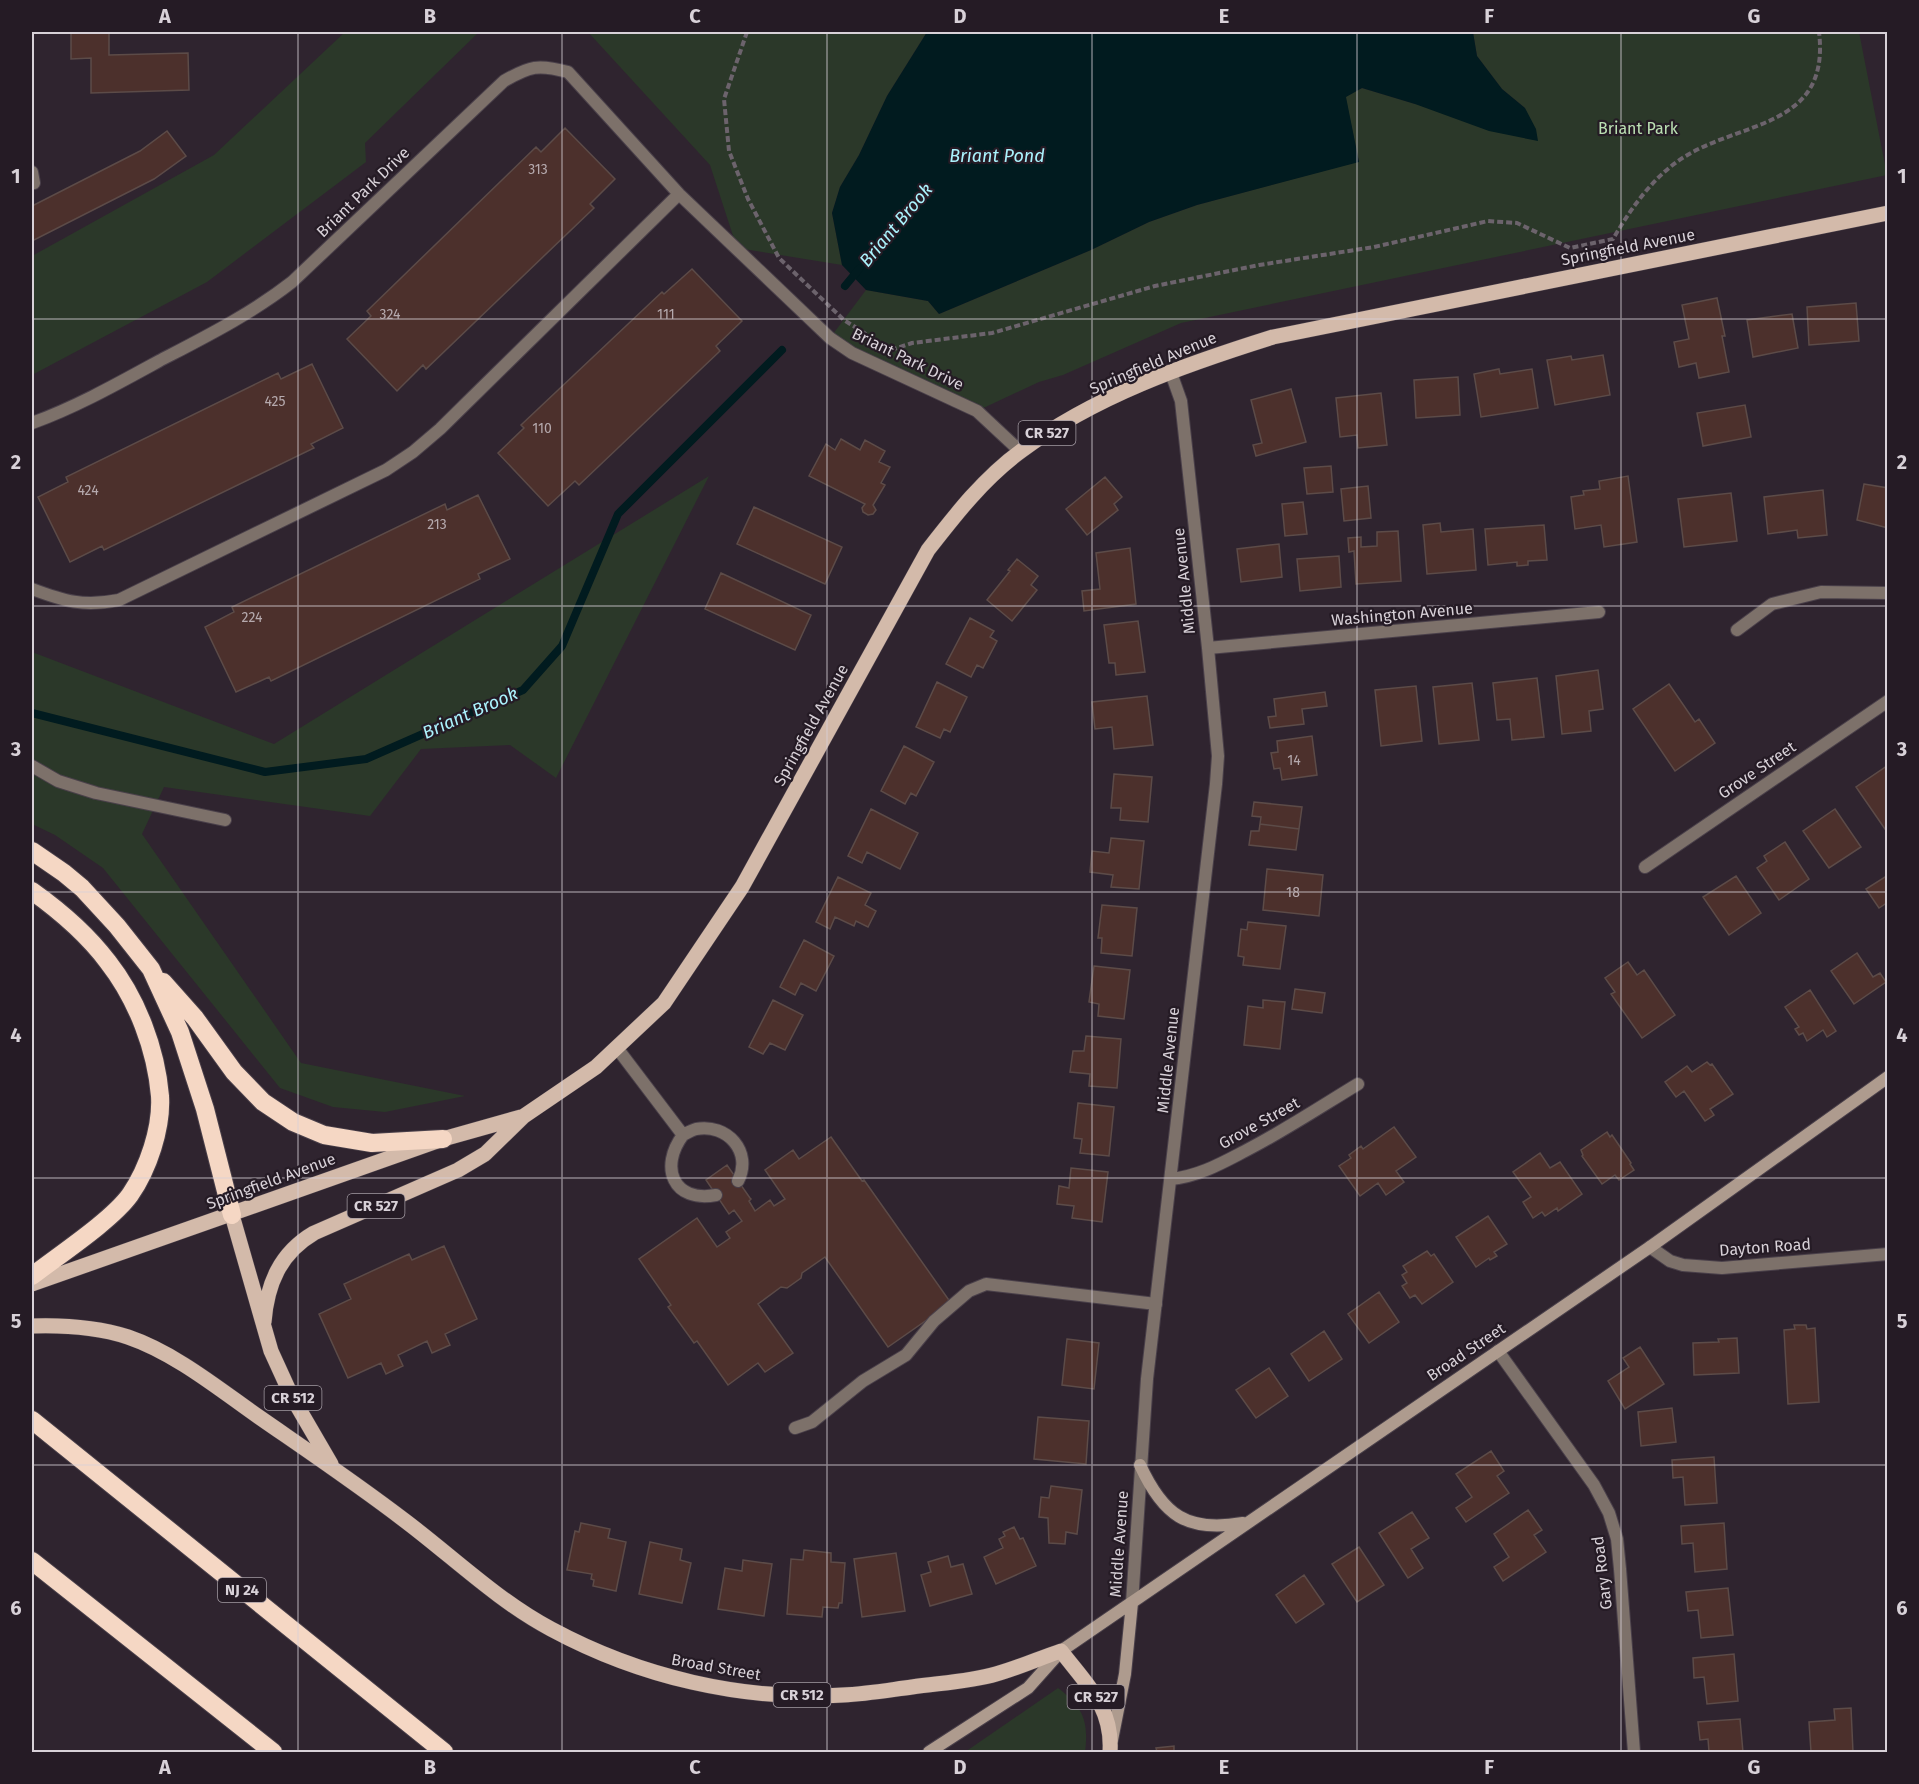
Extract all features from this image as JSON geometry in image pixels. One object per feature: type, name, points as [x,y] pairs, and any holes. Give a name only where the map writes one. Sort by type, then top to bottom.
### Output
[{"type":"highway","points":[[32,851],[82,888],[117,926],[151,969],[195,1018],[234,1072],[263,1102],[292,1122],[324,1135],[372,1143],[444,1139]]},
{"type":"highway","points":[[32,891],[85,934],[109,962],[126,988],[141,1019],[154,1059],[160,1098],[156,1135],[147,1163],[129,1196],[104,1220],[32,1276]]},
{"type":"highway","points":[[151,969],[180,1032],[205,1109],[232,1215]]},
{"type":"highway","name":"NJ 24","points":[[34,1423],[444,1752]]},
{"type":"highway","points":[[32,1561],[273,1752]]},
{"type":"main road","name":"Springfield Avenue","points":[[264,1322],[266,1297],[271,1284],[293,1249],[302,1240],[458,1170],[485,1154],[524,1116],[596,1067],[664,1003],[742,887],[928,550],[957,512],[986,482],[1020,451],[1055,427],[1130,388],[1223,352],[1273,337],[1887,213]]},
{"type":"main road","name":"Broad Street","points":[[929,1752],[1028,1688],[1061,1651],[1650,1247],[1887,1077]]},
{"type":"main road","name":"Springfield Avenue","points":[[32,1284],[444,1139],[524,1116]]},
{"type":"main road","name":"CR 512","points":[[232,1215],[271,1351],[292,1397],[334,1469]]},
{"type":"main road","points":[[32,1326],[53,1325],[90,1329],[128,1337],[189,1368],[334,1469]]},
{"type":"main road","points":[[1140,1465],[1158,1499],[1168,1510],[1182,1519],[1214,1526],[1247,1522]]},
{"type":"main road","name":"Broad Street","points":[[334,1469],[404,1519],[514,1606],[549,1628],[594,1651],[649,1672],[706,1685],[763,1694],[844,1695],[995,1674],[1061,1651]]},
{"type":"main road","name":"Middle Avenue","points":[[1110,1752],[1125,1674],[1132,1603]]},
{"type":"main road","name":"CR 527","points":[[1061,1651],[1104,1709],[1109,1724],[1110,1752]]},
{"type":"street","name":"Briant Park Drive","points":[[32,423],[67,410],[239,319],[268,300],[292,282],[504,81],[525,70],[545,66],[567,72],[679,194],[830,338],[852,353],[977,411],[1020,451]]},
{"type":"street","points":[[32,589],[65,601],[81,604],[119,600],[386,470],[413,452],[440,429],[679,194]]},
{"type":"street","name":"Middle Avenue","points":[[1132,1603],[1146,1379],[1171,1179],[1218,756],[1181,401],[1171,373]]},
{"type":"street","points":[[1737,630],[1773,604],[1821,592],[1887,593]]},
{"type":"street","name":"Washington Avenue","points":[[1208,648],[1599,612]]},
{"type":"street","name":"Grove Street","points":[[1645,867],[1887,700]]},
{"type":"street","points":[[32,766],[58,781],[96,793],[225,820]]},
{"type":"street","points":[[617,1048],[683,1135]]},
{"type":"street","name":"Grove Street","points":[[1171,1179],[1190,1177],[1205,1172],[1285,1129],[1358,1084]]},
{"type":"street","points":[[716,1195],[699,1197],[685,1191],[675,1182],[671,1169],[672,1153],[683,1135],[696,1129],[706,1129],[721,1132],[733,1138],[741,1150],[743,1162],[738,1181]]},
{"type":"street","name":"Dayton Road","points":[[1650,1247],[1670,1261],[1683,1265],[1722,1268],[1887,1254]]},
{"type":"street","points":[[795,1428],[812,1422],[863,1381],[906,1355],[940,1315],[969,1291],[986,1284],[1156,1304]]},
{"type":"street","name":"Gary Road","points":[[1498,1352],[1594,1485],[1608,1513],[1617,1539],[1634,1752]]},
{"type":"path","points":[[747,32],[724,99],[729,151],[748,199],[779,258],[843,320],[891,350],[912,343],[992,333],[1155,286],[1259,265],[1374,247],[1488,221],[1516,223],[1570,248],[1613,239],[1631,209],[1677,162],[1699,148],[1773,120],[1799,102],[1816,80],[1821,52],[1819,32]]},
{"type":"green space","points":[[345,32],[479,32],[365,143],[366,162],[207,282],[32,375],[32,256],[214,155]]},
{"type":"green space","points":[[588,32],[927,32],[887,96],[859,155],[840,187],[832,213],[842,265],[737,248],[710,165]]},
{"type":"green space","name":"Briant Park","points":[[1473,32],[1859,32],[1887,175],[1181,323],[1063,375],[1039,382],[977,411],[830,338],[866,290],[928,301],[939,314],[1091,250],[1149,222],[1197,205],[1359,161],[1345,97],[1362,88],[1415,104],[1525,108],[1502,89],[1477,56]]},
{"type":"green space","points":[[709,476],[556,778],[510,745],[421,749],[370,816],[164,787],[142,834],[301,1063],[465,1096],[385,1112],[333,1107],[280,1088],[103,868],[55,835],[32,824],[32,652],[274,744]]},
{"type":"green space","points":[[1058,1688],[1079,1708],[1082,1715],[1086,1732],[1085,1752],[965,1752]]},
{"type":"water","name":"Briant Pond","points":[[927,32],[1473,32],[1477,56],[1502,89],[1525,108],[1536,129],[1538,141],[1489,131],[1415,104],[1362,88],[1346,97],[1359,162],[1197,205],[1149,222],[1091,250],[939,314],[928,301],[866,290],[842,265],[832,213],[840,187],[859,155],[887,96]]},
{"type":"building","points":[[71,32],[109,32],[109,55],[188,53],[189,90],[91,93],[91,58],[71,59]]},
{"type":"building","points":[[565,128],[615,179],[590,204],[594,208],[426,369],[423,365],[397,391],[347,339],[371,316],[367,311],[536,147],[541,152]]},
{"type":"building","points":[[167,131],[186,156],[154,179],[32,241],[32,206],[140,151]]},
{"type":"building","points":[[692,269],[742,321],[716,346],[720,351],[579,485],[575,481],[548,506],[498,453],[524,428],[521,425],[662,292],[664,294]]},
{"type":"building","points":[[1717,298],[1725,336],[1722,336],[1729,372],[1699,378],[1696,363],[1679,367],[1674,342],[1689,339],[1682,305]]},
{"type":"building","points":[[1856,303],[1859,341],[1809,345],[1807,307]]},
{"type":"building","points":[[1792,314],[1798,348],[1753,357],[1747,320]]},
{"type":"building","points":[[1603,355],[1610,395],[1555,405],[1547,360],[1571,356],[1572,360]]},
{"type":"building","points":[[312,364],[343,428],[311,444],[314,448],[104,550],[102,546],[70,562],[38,497],[68,482],[66,477],[278,373],[281,379]]},
{"type":"building","points":[[1499,369],[1500,374],[1532,369],[1538,408],[1481,417],[1474,374]]},
{"type":"building","points":[[1458,377],[1460,415],[1416,418],[1414,380]]},
{"type":"building","points":[[1291,389],[1306,442],[1256,456],[1253,445],[1262,443],[1251,400]]},
{"type":"building","points":[[1381,393],[1387,445],[1358,448],[1357,435],[1340,437],[1336,398]]},
{"type":"building","points":[[1745,405],[1751,437],[1703,446],[1697,413]]},
{"type":"building","points":[[841,439],[860,450],[865,440],[885,451],[879,462],[890,467],[881,483],[885,485],[873,505],[876,510],[873,514],[868,515],[863,512],[862,508],[865,504],[809,476],[826,444],[835,450]]},
{"type":"building","points":[[1331,466],[1333,492],[1307,494],[1304,468]]},
{"type":"building","points":[[1628,476],[1637,542],[1604,547],[1601,525],[1575,529],[1571,497],[1584,495],[1583,491],[1600,489],[1599,481]]},
{"type":"building","points":[[1105,477],[1122,497],[1114,504],[1118,510],[1087,535],[1066,509]]},
{"type":"building","points":[[1864,484],[1888,488],[1888,528],[1857,520]]},
{"type":"building","points":[[1368,486],[1371,518],[1344,521],[1341,489]]},
{"type":"building","points":[[1823,490],[1827,535],[1798,538],[1797,530],[1768,534],[1764,497]]},
{"type":"building","points":[[1731,493],[1737,541],[1684,547],[1678,499]]},
{"type":"building","points":[[478,495],[510,559],[478,574],[480,579],[271,681],[269,677],[236,692],[205,627],[234,612],[232,607],[445,504],[447,510]]},
{"type":"building","points":[[1303,502],[1307,534],[1285,536],[1282,504]]},
{"type":"building","points":[[754,507],[842,547],[825,584],[737,544]]},
{"type":"building","points":[[1440,523],[1441,532],[1473,529],[1476,570],[1427,574],[1423,525]]},
{"type":"building","points":[[1544,525],[1547,560],[1528,561],[1528,565],[1517,566],[1517,562],[1488,565],[1485,529]]},
{"type":"building","points":[[1398,531],[1401,581],[1356,584],[1354,551],[1349,552],[1348,538],[1361,537],[1361,547],[1377,546],[1377,532]]},
{"type":"building","points":[[1279,544],[1282,577],[1241,582],[1237,549]]},
{"type":"building","points":[[1130,548],[1136,604],[1084,611],[1082,591],[1100,589],[1096,553]]},
{"type":"building","points":[[1339,556],[1341,587],[1300,591],[1297,559]]},
{"type":"building","points":[[1017,559],[1038,576],[1031,585],[1037,590],[1012,621],[987,600]]},
{"type":"building","points":[[721,573],[811,615],[795,650],[705,609]]},
{"type":"building","points":[[970,618],[994,631],[990,637],[997,641],[983,668],[977,665],[971,677],[946,664]]},
{"type":"building","points":[[1138,621],[1145,672],[1116,675],[1115,663],[1109,663],[1104,625]]},
{"type":"building","points":[[1598,670],[1603,709],[1589,711],[1591,731],[1562,734],[1556,676]]},
{"type":"building","points":[[1537,678],[1544,737],[1512,740],[1510,719],[1497,720],[1493,683]]},
{"type":"building","points":[[937,682],[967,697],[950,732],[944,729],[940,738],[916,727]]},
{"type":"building","points":[[1472,683],[1479,740],[1439,744],[1433,687]]},
{"type":"building","points":[[1669,684],[1695,722],[1699,719],[1715,743],[1675,771],[1633,709]]},
{"type":"building","points":[[1416,686],[1422,741],[1381,746],[1375,690]]},
{"type":"building","points":[[1325,692],[1327,706],[1302,709],[1304,724],[1270,728],[1268,717],[1276,716],[1274,699]]},
{"type":"building","points":[[1147,696],[1153,745],[1114,749],[1112,727],[1095,729],[1092,702]]},
{"type":"building","points":[[1312,736],[1317,775],[1282,780],[1280,768],[1274,769],[1271,753],[1278,752],[1277,741]]},
{"type":"building","points":[[904,746],[934,762],[916,796],[911,793],[905,804],[881,791]]},
{"type":"building","points":[[1887,766],[1888,828],[1885,829],[1856,787]]},
{"type":"building","points":[[1114,774],[1152,777],[1148,822],[1120,820],[1121,808],[1111,808]]},
{"type":"building","points":[[1254,802],[1302,807],[1299,829],[1260,824],[1261,817],[1252,816]]},
{"type":"building","points":[[871,809],[918,833],[900,869],[867,852],[862,863],[848,856]]},
{"type":"building","points":[[1835,809],[1861,847],[1829,868],[1803,831]]},
{"type":"building","points":[[1260,824],[1299,829],[1296,850],[1249,845],[1251,831],[1259,831]]},
{"type":"building","points":[[1111,838],[1144,841],[1139,889],[1111,887],[1113,875],[1090,872],[1092,851],[1109,853]]},
{"type":"building","points":[[1785,842],[1809,879],[1779,900],[1757,868],[1767,861],[1764,856]]},
{"type":"building","points":[[1267,869],[1323,875],[1319,916],[1263,910]]},
{"type":"building","points":[[1888,875],[1888,902],[1879,908],[1866,889]]},
{"type":"building","points":[[1736,876],[1761,913],[1729,935],[1703,897]]},
{"type":"building","points":[[838,877],[871,893],[865,905],[876,911],[868,927],[856,921],[854,926],[835,917],[830,929],[816,922]]},
{"type":"building","points":[[1102,905],[1137,908],[1132,956],[1101,953],[1102,938],[1098,938]]},
{"type":"building","points":[[1248,922],[1286,926],[1280,969],[1243,965],[1244,957],[1238,956],[1241,929],[1247,930]]},
{"type":"building","points":[[804,940],[834,956],[816,991],[801,983],[795,995],[780,987]]},
{"type":"building","points":[[1857,953],[1873,977],[1880,973],[1886,982],[1854,1004],[1831,971]]},
{"type":"building","points":[[1628,962],[1637,975],[1644,970],[1675,1015],[1642,1038],[1611,994],[1615,992],[1605,978]]},
{"type":"building","points":[[1094,966],[1130,970],[1124,1019],[1098,1016],[1099,1004],[1089,1002]]},
{"type":"building","points":[[1295,989],[1325,993],[1322,1013],[1292,1009]]},
{"type":"building","points":[[1810,990],[1836,1031],[1827,1037],[1823,1030],[1807,1041],[1803,1033],[1799,1035],[1795,1029],[1799,1027],[1785,1007]]},
{"type":"building","points":[[773,1000],[803,1015],[785,1050],[770,1043],[763,1054],[749,1047]]},
{"type":"building","points":[[1263,1000],[1285,1002],[1280,1049],[1244,1045],[1248,1006],[1263,1008]]},
{"type":"building","points":[[1086,1036],[1121,1039],[1117,1088],[1089,1086],[1090,1074],[1070,1072],[1073,1051],[1084,1051]]},
{"type":"building","points":[[1707,1062],[1712,1064],[1733,1094],[1710,1109],[1714,1115],[1705,1121],[1684,1091],[1676,1097],[1665,1082],[1687,1066],[1692,1072]]},
{"type":"building","points":[[1078,1103],[1114,1107],[1109,1156],[1080,1153],[1082,1139],[1074,1138]]},
{"type":"building","points":[[1394,1127],[1416,1157],[1396,1171],[1404,1182],[1386,1195],[1378,1183],[1360,1196],[1339,1166],[1351,1158],[1349,1155],[1361,1146],[1363,1149]]},
{"type":"building","points":[[1607,1132],[1610,1137],[1612,1135],[1634,1170],[1619,1180],[1615,1175],[1602,1184],[1582,1156],[1581,1150]]},
{"type":"building","points":[[831,1137],[951,1303],[888,1347],[825,1257],[802,1273],[801,1278],[787,1288],[781,1287],[758,1304],[793,1353],[765,1372],[758,1363],[728,1385],[697,1341],[694,1343],[668,1307],[671,1305],[639,1259],[697,1218],[717,1247],[730,1238],[726,1232],[742,1221],[734,1210],[729,1214],[706,1180],[727,1165],[751,1199],[749,1201],[755,1211],[770,1200],[774,1206],[785,1199],[765,1170],[793,1150],[799,1159]]},
{"type":"building","points":[[1540,1153],[1550,1168],[1560,1162],[1582,1194],[1558,1211],[1557,1208],[1545,1216],[1542,1212],[1533,1218],[1523,1202],[1531,1197],[1513,1172]]},
{"type":"building","points":[[1071,1168],[1108,1172],[1102,1222],[1072,1218],[1074,1206],[1057,1204],[1059,1186],[1069,1188]]},
{"type":"building","points":[[1488,1216],[1507,1244],[1494,1252],[1497,1256],[1490,1260],[1489,1258],[1476,1267],[1456,1237]]},
{"type":"building","points":[[444,1246],[477,1319],[445,1334],[450,1345],[432,1353],[427,1341],[398,1355],[403,1366],[386,1374],[381,1363],[348,1378],[319,1314],[351,1299],[344,1284],[409,1254],[412,1260]]},
{"type":"building","points":[[1427,1251],[1431,1256],[1434,1254],[1453,1282],[1422,1304],[1415,1295],[1410,1298],[1402,1286],[1407,1283],[1402,1275],[1407,1272],[1403,1266]]},
{"type":"building","points":[[1379,1292],[1399,1322],[1369,1343],[1348,1314]]},
{"type":"building","points":[[1794,1325],[1806,1325],[1807,1329],[1815,1328],[1819,1402],[1788,1404],[1784,1330],[1795,1329]]},
{"type":"building","points":[[1324,1331],[1342,1359],[1309,1381],[1291,1354]]},
{"type":"building","points":[[1737,1338],[1739,1373],[1694,1375],[1693,1343],[1719,1342],[1718,1339]]},
{"type":"building","points":[[1067,1339],[1099,1343],[1094,1389],[1062,1385]]},
{"type":"building","points":[[1640,1347],[1664,1384],[1625,1409],[1608,1381],[1629,1367],[1623,1358]]},
{"type":"building","points":[[1269,1368],[1288,1396],[1256,1418],[1236,1390]]},
{"type":"building","points":[[1672,1408],[1676,1442],[1641,1446],[1638,1412]]},
{"type":"building","points":[[1038,1417],[1089,1421],[1086,1464],[1034,1459]]},
{"type":"building","points":[[1491,1451],[1504,1471],[1497,1476],[1509,1493],[1466,1522],[1456,1508],[1472,1497],[1456,1474]]},
{"type":"building","points":[[1714,1457],[1717,1503],[1685,1505],[1683,1477],[1673,1478],[1672,1460]]},
{"type":"building","points":[[1051,1486],[1082,1490],[1077,1534],[1066,1532],[1065,1544],[1049,1543],[1048,1518],[1039,1517],[1041,1497],[1049,1498]]},
{"type":"building","points":[[1528,1510],[1542,1530],[1534,1535],[1546,1552],[1503,1581],[1494,1567],[1509,1557],[1494,1534]]},
{"type":"building","points":[[1412,1512],[1429,1538],[1411,1549],[1423,1568],[1408,1578],[1379,1533]]},
{"type":"building","points":[[581,1523],[610,1529],[608,1538],[626,1542],[616,1591],[593,1586],[592,1574],[567,1570],[575,1531],[579,1532]]},
{"type":"building","points":[[1724,1523],[1727,1569],[1695,1572],[1693,1543],[1682,1544],[1681,1526]]},
{"type":"building","points":[[1014,1527],[1020,1539],[1023,1538],[1036,1566],[996,1584],[984,1557],[1003,1548],[999,1539],[1005,1536],[1003,1532]]},
{"type":"building","points":[[650,1542],[682,1549],[680,1560],[691,1563],[682,1603],[639,1594]]},
{"type":"building","points":[[1359,1547],[1384,1585],[1357,1602],[1332,1564]]},
{"type":"building","points":[[804,1550],[831,1553],[831,1562],[845,1563],[842,1603],[839,1603],[838,1608],[823,1607],[822,1617],[787,1614],[791,1559],[803,1560]]},
{"type":"building","points":[[896,1553],[905,1611],[862,1617],[854,1559]]},
{"type":"building","points":[[948,1556],[951,1567],[963,1564],[972,1594],[930,1606],[921,1575],[931,1572],[928,1562]]},
{"type":"building","points":[[743,1560],[772,1564],[764,1616],[718,1609],[725,1568],[742,1571]]},
{"type":"building","points":[[1304,1575],[1324,1604],[1296,1623],[1276,1595]]},
{"type":"building","points":[[1728,1588],[1733,1635],[1701,1638],[1698,1610],[1688,1611],[1686,1592]]},
{"type":"building","points":[[1734,1654],[1738,1701],[1707,1704],[1704,1677],[1694,1678],[1693,1658]]},
{"type":"building","points":[[1851,1708],[1853,1752],[1811,1752],[1809,1722],[1835,1720],[1834,1709]]},
{"type":"building","points":[[1740,1719],[1743,1752],[1709,1752],[1708,1739],[1700,1740],[1698,1722]]},
{"type":"building","points":[[1174,1746],[1174,1752],[1157,1752],[1156,1748]]},
{"type":"waterway","name":"Briant Brook","points":[[845,286],[859,269]]},
{"type":"waterway","name":"Briant Brook","points":[[32,713],[265,772],[366,759],[523,690],[562,646],[618,514],[782,350]]}]
